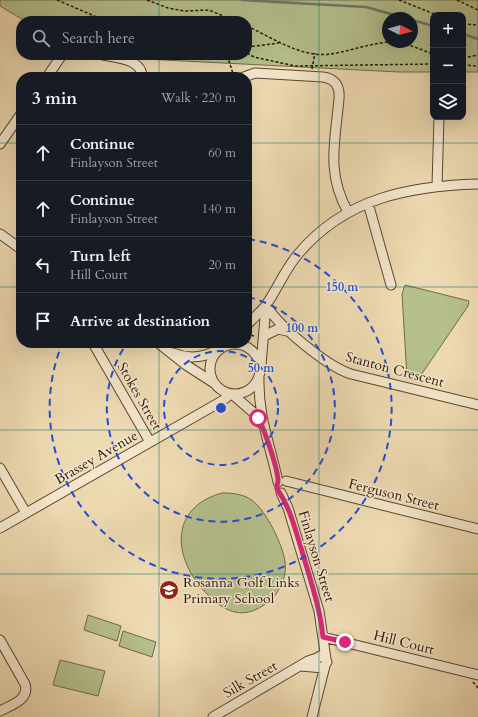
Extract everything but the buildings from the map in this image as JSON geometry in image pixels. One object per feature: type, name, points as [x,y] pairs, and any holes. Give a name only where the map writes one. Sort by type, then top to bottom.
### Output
[{"type":"street","points":[[50,72],[59,60]]},
{"type":"street","points":[[122,60],[134,63],[140,69],[141,72]]},
{"type":"street","points":[[252,74],[311,76],[328,78],[337,83],[339,87],[333,173],[339,193],[348,212]]},
{"type":"street","points":[[437,186],[439,120]]},
{"type":"street","points":[[0,144],[16,121]]},
{"type":"street","points":[[252,320],[266,305],[286,270],[299,253],[320,232],[348,212],[368,203],[404,191],[437,186],[478,184]]},
{"type":"street","points":[[368,203],[391,285]]},
{"type":"street","points":[[0,234],[16,245]]},
{"type":"street","points":[[266,305],[259,400],[263,425],[275,469],[284,486]]},
{"type":"street","name":"Stanton Crescent","points":[[266,305],[273,315],[292,332],[327,362],[343,371],[478,405]]},
{"type":"street","points":[[264,336],[279,328],[292,332]]},
{"type":"street","name":"Stokes Street","points":[[96,348],[150,442]]},
{"type":"street","points":[[165,348],[223,391],[232,394],[240,394],[250,389],[255,384],[260,372],[256,355],[249,348]]},
{"type":"street","points":[[172,353],[186,357],[199,357],[210,354],[220,348]]},
{"type":"street","points":[[215,384],[211,375],[211,362],[215,353],[221,348]]},
{"type":"street","name":"Brassey Avenue","points":[[205,410],[215,399],[215,384]]},
{"type":"street","points":[[232,394],[252,410],[263,425]]},
{"type":"street","name":"Brassey Avenue","points":[[0,528],[225,400],[232,394]]},
{"type":"street","points":[[0,468],[26,513]]},
{"type":"street","name":"Ferguson Street","points":[[284,486],[304,487],[478,529]]},
{"type":"street","name":"Finlayson Street","points":[[284,486],[288,508],[320,611],[323,637],[319,686],[312,717]]},
{"type":"street","name":"Hill Court","points":[[323,637],[478,675]]},
{"type":"street","points":[[0,640],[26,687],[23,698],[0,711]]},
{"type":"street","name":"Silk Street","points":[[213,717],[301,666],[320,662]]},
{"type":"path","points":[[57,0],[94,16]]},
{"type":"path","points":[[147,0],[168,8],[184,11],[209,10],[223,16]]},
{"type":"path","points":[[399,0],[430,12]]},
{"type":"path","points":[[457,0],[478,10]]},
{"type":"path","points":[[466,24],[478,26]]},
{"type":"path","points":[[252,29],[280,43],[304,52],[329,54],[369,44],[382,43]]},
{"type":"path","points":[[252,46],[280,43]]},
{"type":"path","points":[[417,48],[430,53]]},
{"type":"path","points":[[311,76],[315,53]]},
{"type":"path","points":[[466,57],[478,55]]},
{"type":"path","points":[[252,56],[282,64],[430,64]]},
{"type":"path","points":[[228,60],[232,72]]},
{"type":"path","points":[[466,65],[478,66]]},
{"type":"green space","points":[[0,0],[478,0],[478,72],[466,72],[466,12],[430,12],[430,72],[399,72],[165,60],[252,60],[252,16],[17,16],[0,6]]},
{"type":"green space","points":[[405,285],[469,301],[468,306],[417,381],[407,378],[402,294]]},
{"type":"green space","points":[[222,493],[242,495],[253,501],[258,506],[273,529],[284,555],[285,574],[278,591],[267,603],[255,610],[247,612],[240,613],[232,611],[212,599],[195,580],[187,565],[182,550],[181,536],[185,522],[192,510],[204,500]]},
{"type":"green space","points":[[88,615],[121,626],[117,641],[84,630]]},
{"type":"green space","points":[[123,631],[156,642],[152,657],[119,646]]},
{"type":"green space","points":[[60,660],[105,671],[98,696],[53,685]]},
{"type":"waterway","points":[[242,0],[366,7],[384,12]]},
{"type":"waterway","points":[[418,22],[430,25]]},
{"type":"waterway","points":[[466,35],[478,39]]},
{"type":"place","name":"Rosanna Golf Links Primary School","points":[[169,590]]},
{"type":"route","points":[[258,418],[263,425],[275,469],[278,482],[276,486],[288,508],[315,594],[320,611],[323,637],[345,642]]}]
